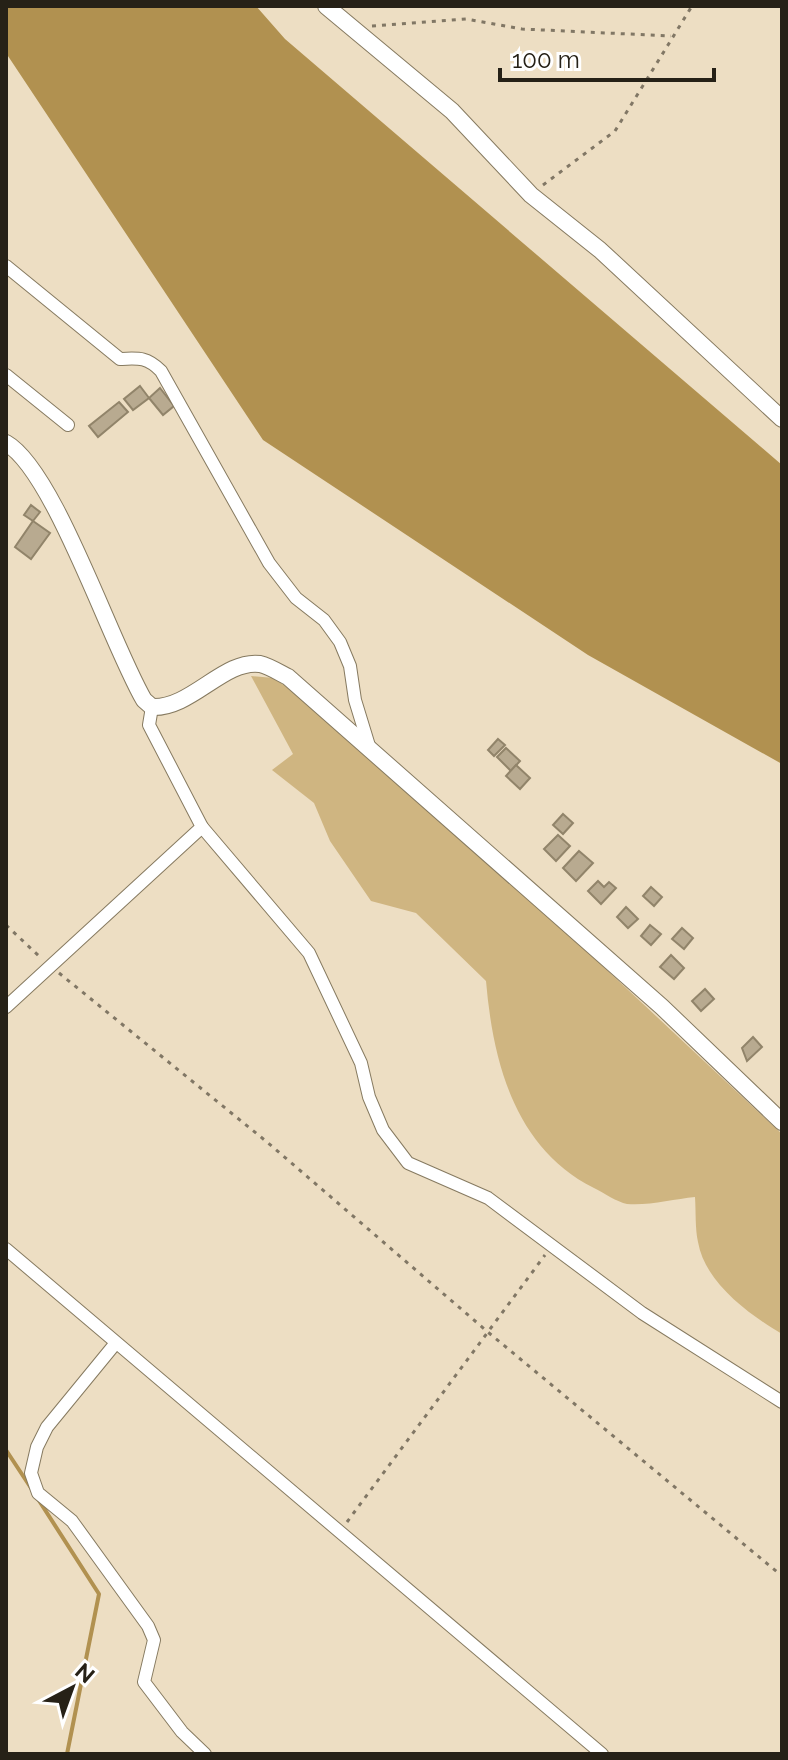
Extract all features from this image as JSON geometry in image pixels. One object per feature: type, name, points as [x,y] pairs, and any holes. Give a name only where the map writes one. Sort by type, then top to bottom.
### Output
[{"type":"main road","points":[[326,6],[452,111],[531,195],[600,250],[782,419]]},
{"type":"main road","points":[[6,443],[17,449],[43,482],[131,677],[152,707],[175,703],[240,666],[260,664],[288,677],[662,1007],[782,1122]]},
{"type":"street","points":[[6,266],[120,359],[141,357],[150,360],[161,371],[269,563],[296,598],[324,620],[340,642],[350,666],[355,700],[370,749]]},
{"type":"street","points":[[6,375],[68,425]]},
{"type":"street","points":[[152,707],[149,725],[202,827],[309,953],[361,1063],[369,1097],[383,1130],[408,1163],[488,1198],[642,1313],[782,1402]]},
{"type":"street","points":[[6,1007],[202,827]]},
{"type":"street","points":[[6,1249],[602,1754]]},
{"type":"street","points":[[115,1344],[47,1427],[37,1447],[31,1473],[38,1493],[72,1521],[148,1626],[154,1640],[144,1682],[182,1732],[205,1754]]},
{"type":"path","points":[[531,195],[615,131],[692,6]]},
{"type":"path","points":[[353,28],[422,19],[466,19],[522,29],[671,36]]},
{"type":"path","points":[[6,925],[782,1576]]},
{"type":"path","points":[[339,1533],[552,1246]]},
{"type":"shaded area","points":[[6,6],[256,6],[285,39],[782,465],[782,764],[588,655],[263,440],[6,53]]},
{"type":"shaded area","points":[[251,676],[274,678],[311,705],[515,884],[782,1134],[782,1334],[743,1307],[710,1271],[698,1242],[695,1197],[644,1204],[623,1203],[567,1171],[545,1150],[527,1127],[502,1072],[489,1012],[486,981],[416,913],[371,901],[330,841],[314,803],[272,770],[293,754]]},
{"type":"building","points":[[140,386],[149,398],[133,410],[124,399]]},
{"type":"building","points":[[160,388],[174,406],[163,415],[149,398]]},
{"type":"building","points":[[119,402],[128,412],[98,437],[89,426]]},
{"type":"building","points":[[31,505],[40,512],[33,521],[24,515]]},
{"type":"building","points":[[33,521],[50,533],[31,559],[15,547]]},
{"type":"building","points":[[498,739],[505,745],[494,756],[488,750]]},
{"type":"building","points":[[506,748],[520,761],[511,771],[497,757]]},
{"type":"building","points":[[516,765],[530,778],[520,789],[506,776]]},
{"type":"building","points":[[563,814],[573,823],[563,834],[553,825]]},
{"type":"building","points":[[558,835],[570,846],[556,861],[544,849]]},
{"type":"building","points":[[579,851],[593,863],[576,881],[563,868]]},
{"type":"building","points":[[598,881],[604,887],[609,882],[616,888],[601,904],[588,891]]},
{"type":"building","points":[[651,887],[662,897],[654,906],[643,896]]},
{"type":"building","points":[[626,907],[638,919],[628,928],[617,917]]},
{"type":"building","points":[[650,925],[661,934],[651,945],[641,936]]},
{"type":"building","points":[[682,928],[693,938],[684,949],[672,939]]},
{"type":"building","points":[[671,955],[684,968],[674,979],[660,967]]},
{"type":"building","points":[[705,989],[714,999],[701,1011],[692,1001]]},
{"type":"building","points":[[753,1037],[762,1047],[747,1061],[742,1048]]},
{"type":"waterway","points":[[6,1450],[31,1488]]},
{"type":"waterway","points":[[38,1499],[99,1594],[67,1754]]}]
